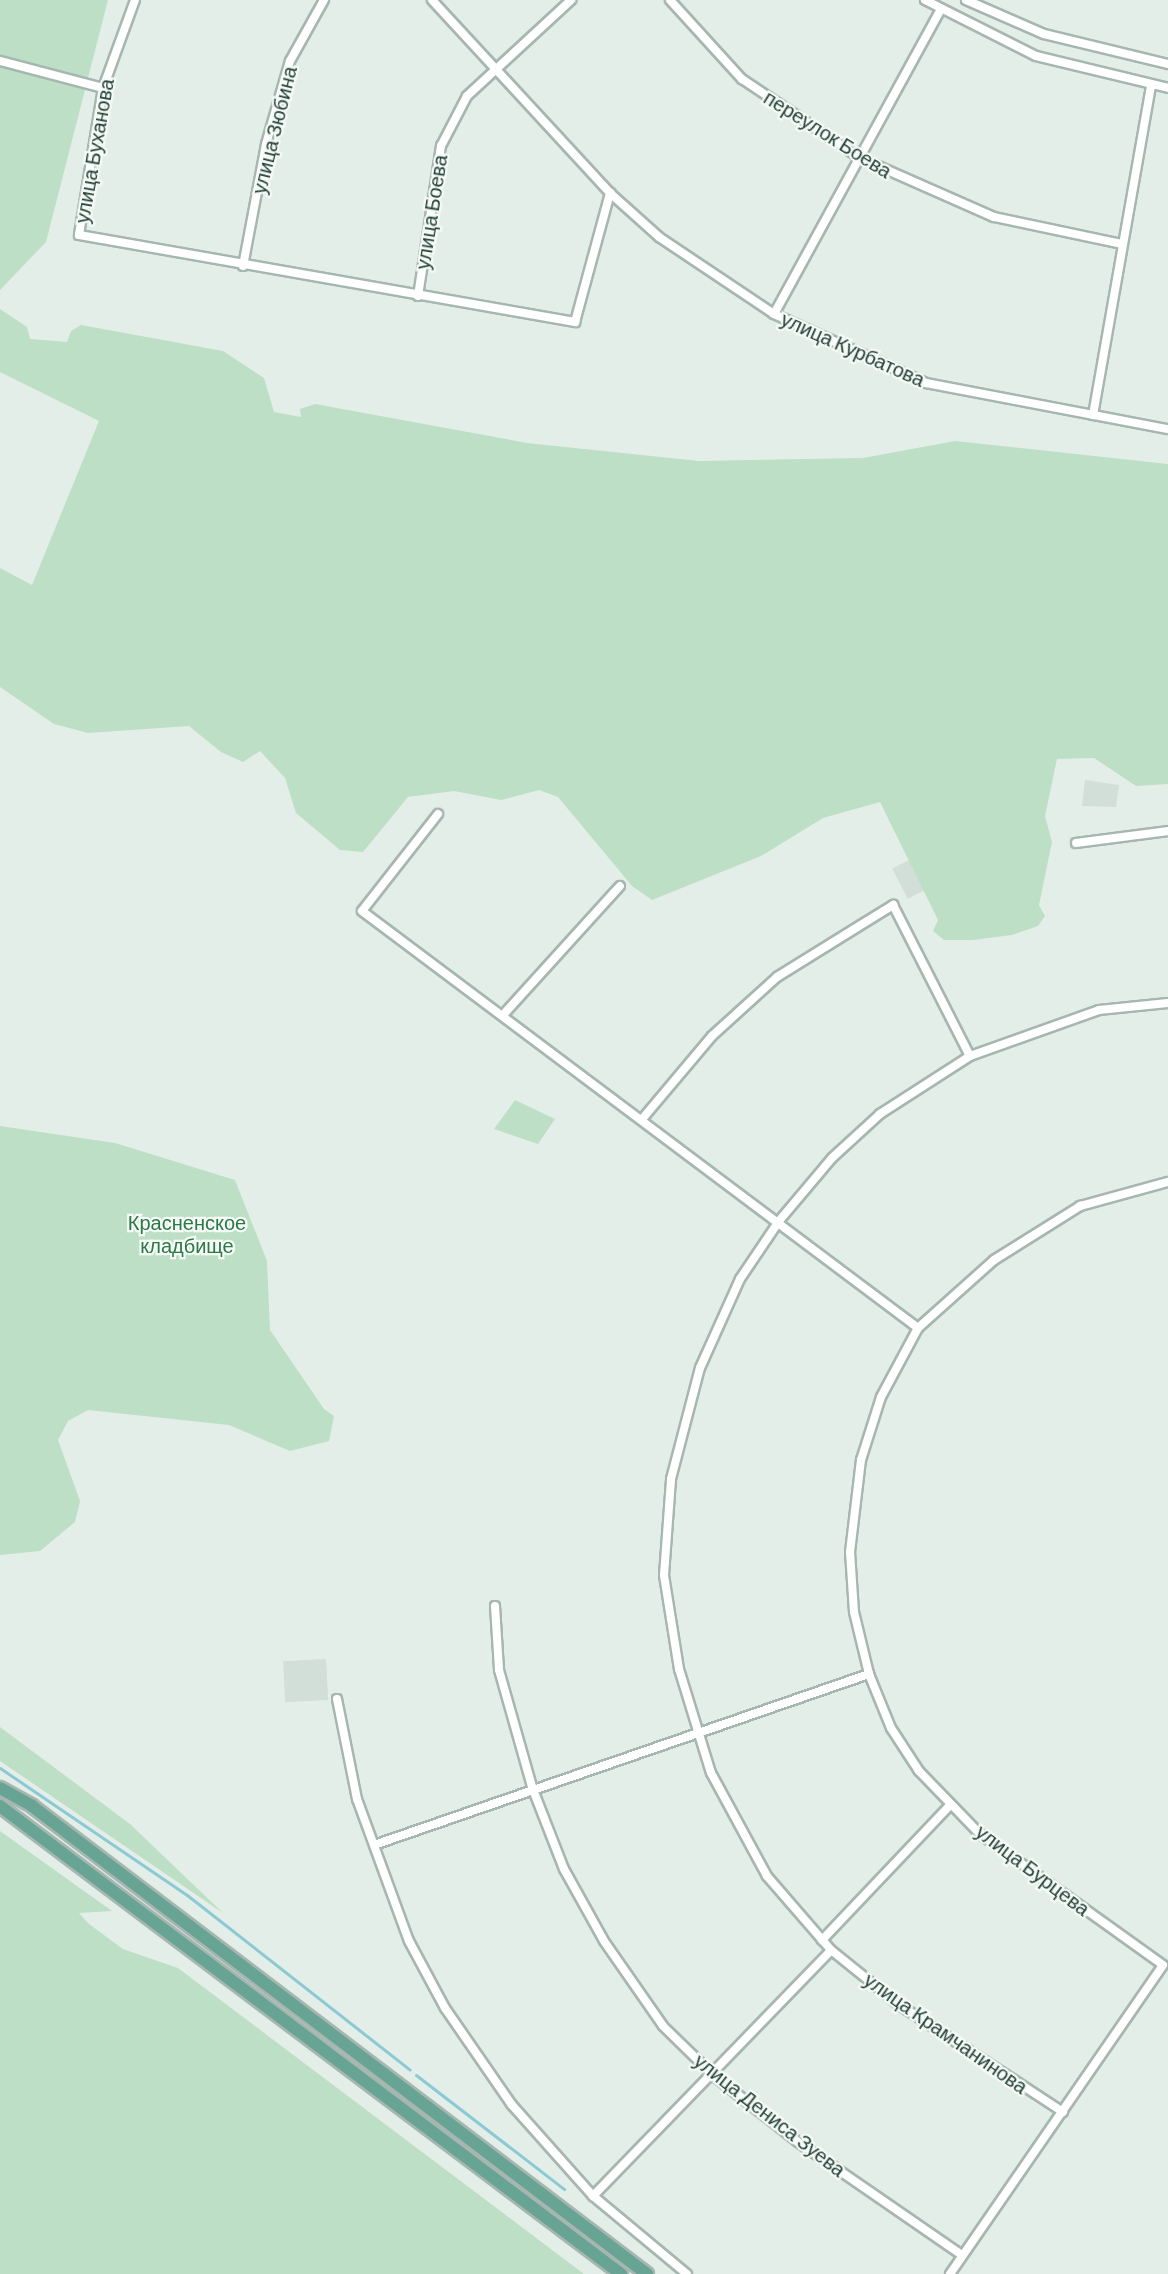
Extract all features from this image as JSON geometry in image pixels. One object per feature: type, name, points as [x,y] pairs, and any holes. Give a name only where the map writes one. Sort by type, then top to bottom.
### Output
[{"type":"main road","points":[[0,1788],[32,1806],[647,2274]]},
{"type":"main road","points":[[0,1806],[621,2274]]},
{"type":"street","name":"улица Буханова","points":[[135,0],[103,88],[79,235],[243,266]]},
{"type":"street","name":"улица Зюбина","points":[[243,266],[266,144],[290,61],[324,0]]},
{"type":"street","name":"улица Курбатова","points":[[432,0],[610,193],[659,237],[774,314],[926,383],[1168,429]]},
{"type":"street","name":"улица Боева","points":[[418,296],[441,146],[467,96],[493,68],[571,0]]},
{"type":"street","name":"переулок Боева","points":[[670,0],[742,79],[860,158],[994,217],[1122,244]]},
{"type":"street","points":[[925,0],[940,11],[1036,56],[1168,88]]},
{"type":"street","points":[[966,0],[1044,34],[1168,64]]},
{"type":"street","points":[[774,314],[940,11]]},
{"type":"street","points":[[0,61],[103,88]]},
{"type":"street","points":[[1093,415],[1151,85]]},
{"type":"street","points":[[243,266],[575,322],[610,193]]},
{"type":"street","points":[[438,814],[362,911],[643,1118],[918,1328]]},
{"type":"street","points":[[1076,843],[1168,831]]},
{"type":"street","points":[[503,1015],[620,886]]},
{"type":"street","points":[[643,1118],[712,1036],[777,976],[893,905],[970,1056]]},
{"type":"street","name":"улица Крамчанинова","points":[[1063,2112],[898,2004],[831,1950],[767,1876],[695,1733],[664,1575],[671,1479],[700,1368],[740,1280],[779,1221],[832,1158],[880,1114],[970,1056],[1099,1010],[1168,1003]]},
{"type":"street","name":"улица Бурцева","points":[[1063,2112],[1163,1965],[980,1834],[919,1771],[891,1728],[868,1674],[854,1612],[850,1552],[861,1460],[881,1397],[918,1328],[994,1260],[1080,1206],[1168,1182]]},
{"type":"street","name":"улица Дениса Зуева","points":[[495,1606],[499,1670],[532,1787],[564,1869],[604,1941],[663,2026],[713,2076],[962,2255]]},
{"type":"street","points":[[374,1845],[532,1787],[868,1674]]},
{"type":"street","points":[[337,1699],[357,1799],[409,1941],[445,2008],[512,2105],[593,2196],[687,2274]]},
{"type":"street","points":[[822,1940],[951,1804]]},
{"type":"street","points":[[593,2196],[713,2076],[831,1950]]},
{"type":"street","points":[[950,2274],[1063,2112]]},
{"type":"shaded area","points":[[1085,780],[1119,785],[1116,807],[1082,806]]},
{"type":"shaded area","points":[[911,859],[926,889],[908,899],[892,869]]},
{"type":"shaded area","points":[[326,1659],[328,1700],[285,1702],[283,1661]]},
{"type":"green space","points":[[0,0],[108,0],[46,242],[0,290]]},
{"type":"green space","points":[[0,309],[27,327],[30,339],[67,342],[71,331],[81,325],[223,351],[264,378],[274,412],[301,417],[300,409],[315,404],[527,443],[699,461],[863,458],[955,441],[1168,464],[1168,784],[1136,786],[1094,758],[1057,759],[1045,816],[1052,842],[1039,905],[1045,916],[1038,926],[1012,935],[973,940],[944,940],[933,931],[938,920],[880,802],[823,818],[761,856],[652,900],[632,886],[558,797],[539,790],[501,800],[454,791],[408,797],[363,852],[340,850],[296,813],[285,778],[260,751],[243,762],[221,752],[189,726],[88,733],[54,724],[0,687],[0,568],[32,585],[99,421],[0,372]]},
{"type":"green space","points":[[515,1100],[555,1119],[538,1144],[494,1129]]},
{"type":"green space","name":"Красненское кладбище","points":[[0,1126],[115,1143],[235,1180],[267,1261],[270,1330],[324,1409],[334,1416],[329,1441],[290,1451],[229,1425],[88,1410],[68,1421],[58,1440],[80,1501],[75,1522],[40,1551],[0,1555]]},
{"type":"green space","points":[[0,1727],[130,1824],[223,1913],[0,1761]]},
{"type":"green space","points":[[0,1831],[112,1911],[79,1913],[89,1924],[123,1949],[178,1968],[584,2274],[0,2274]]},
{"type":"waterway","points":[[0,1768],[187,1895],[410,2070]]},
{"type":"waterway","points":[[416,2075],[564,2189]]}]
